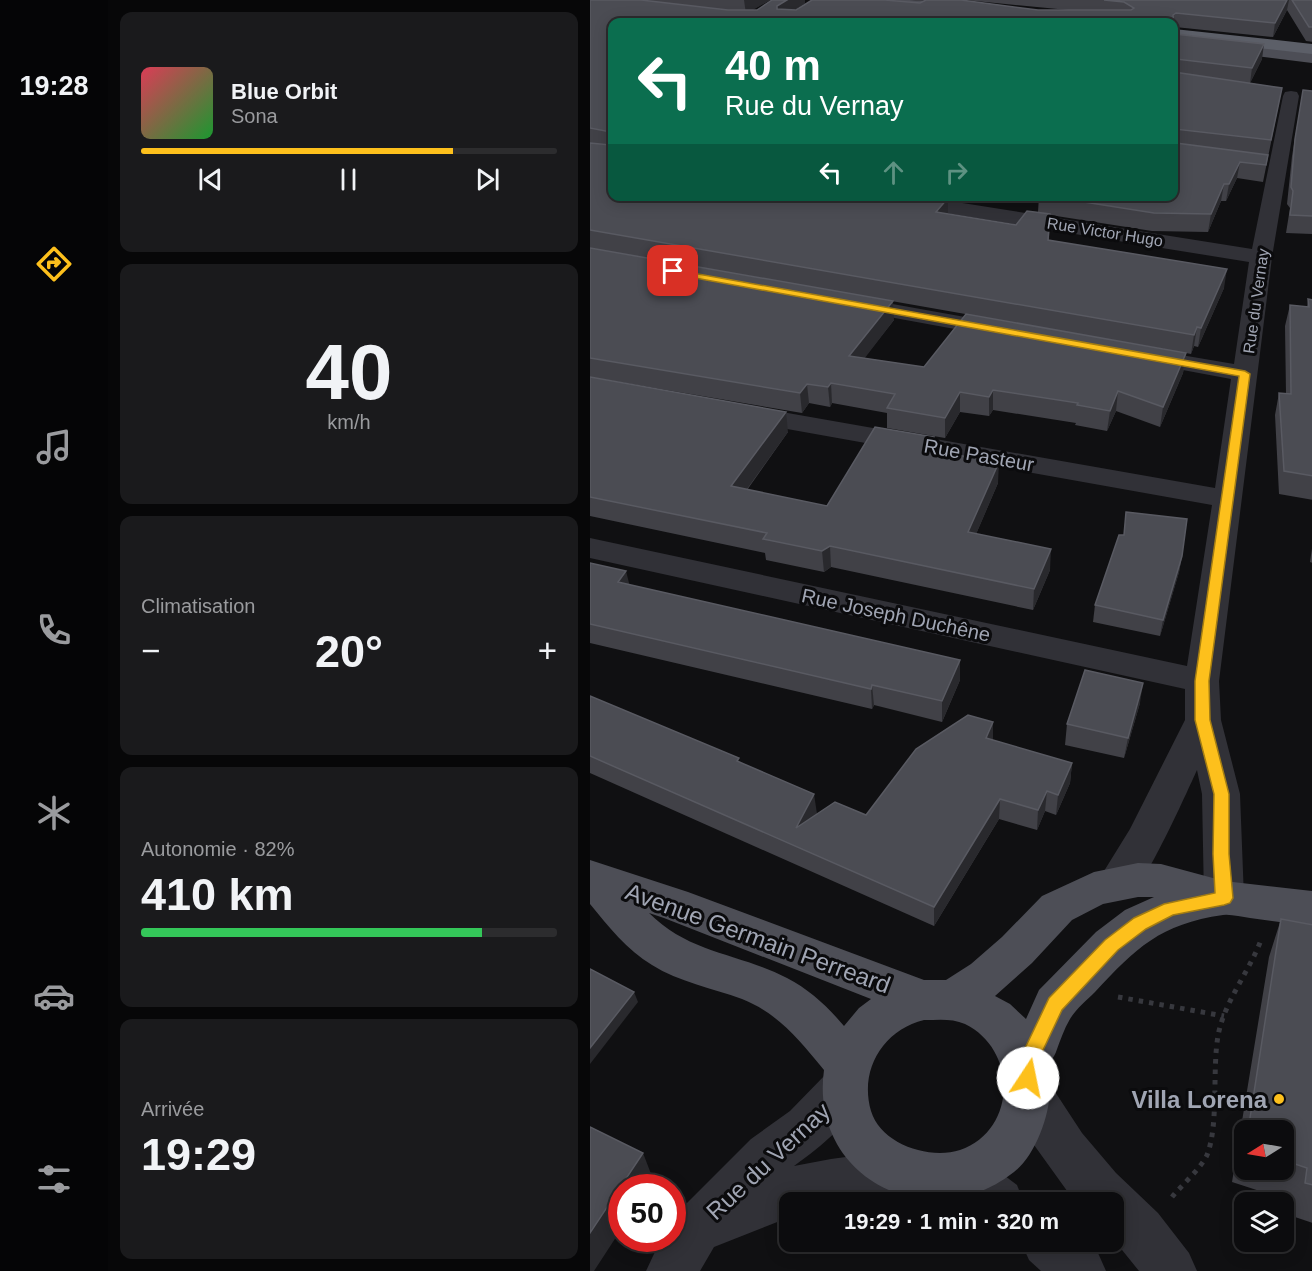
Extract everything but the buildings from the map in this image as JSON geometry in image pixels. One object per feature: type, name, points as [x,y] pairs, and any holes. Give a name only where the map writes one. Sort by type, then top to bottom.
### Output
[{"type":"highway","points":[[950,10],[977,13]]},
{"type":"highway","points":[[1178,34],[1313,49]]},
{"type":"main road","points":[[894,4],[950,10]]},
{"type":"main road","points":[[1178,28],[1313,43]]},
{"type":"main road","points":[[1178,41],[1313,58]]},
{"type":"main road","name":"Avenue Germain Perreard","points":[[591,877],[674,903],[695,914],[937,1000]]},
{"type":"main road","name":"Avenue Germain Perreard","points":[[591,877],[643,934],[666,952],[758,986],[783,998],[803,1013],[845,1076]]},
{"type":"main road","points":[[1224,898],[1170,909],[1140,924],[1111,945],[1055,1004],[1027,1078],[1023,1117],[1010,1142],[989,1161],[981,1188],[905,1173],[880,1160],[860,1140],[847,1116],[845,1076],[859,1039],[876,1020],[899,1006],[937,1000],[986,978],[1017,950],[1057,908],[1094,889],[1138,880],[1162,881],[1224,898],[1313,909]]},
{"type":"main road","points":[[937,1000],[975,1007],[998,1021],[1015,1040],[1027,1078]]},
{"type":"street","name":"Rue du Vernay","points":[[1224,898],[1221,794],[1203,720],[1202,681],[1261,257],[1267,164],[1294,96]]},
{"type":"street","name":"Rue Victor Hugo","points":[[908,201],[1261,257]]},
{"type":"street","points":[[822,298],[1028,335]]},
{"type":"street","points":[[1119,351],[1245,374]]},
{"type":"street","name":"Rue Pasteur","points":[[716,409],[1226,499]]},
{"type":"street","name":"Rue Joseph Duchêne","points":[[590,548],[1202,681]]},
{"type":"street","name":"Rue du Vernay","points":[[1116,884],[1144,840],[1203,720]]},
{"type":"street","name":"Rue du Vernay","points":[[686,1248],[768,1156],[807,1128],[845,1076]]},
{"type":"street","points":[[1027,1078],[1049,1130],[1100,1192]]},
{"type":"street","name":"Rue du Vernay","points":[[686,1249],[740,1210],[786,1193],[855,1179],[905,1173]]},
{"type":"street","points":[[1124,1215],[1171,1271]]},
{"type":"street","points":[[1058,1252],[1080,1271]]},
{"type":"path","points":[[1124,1212],[1198,1169],[1207,1156],[1211,1135],[1218,1035],[1224,1016],[1259,949],[1267,903]]},
{"type":"path","points":[[1070,989],[1224,1016]]},
{"type":"place","name":"Villa Lorena","points":[[1279,1099]]},
{"type":"route","points":[[673,271],[1245,374],[1202,681],[1203,720],[1221,794],[1224,898],[1170,909],[1140,924],[1111,945],[1055,1004],[1039,1034],[1027,1065],[1028,1078]]}]
